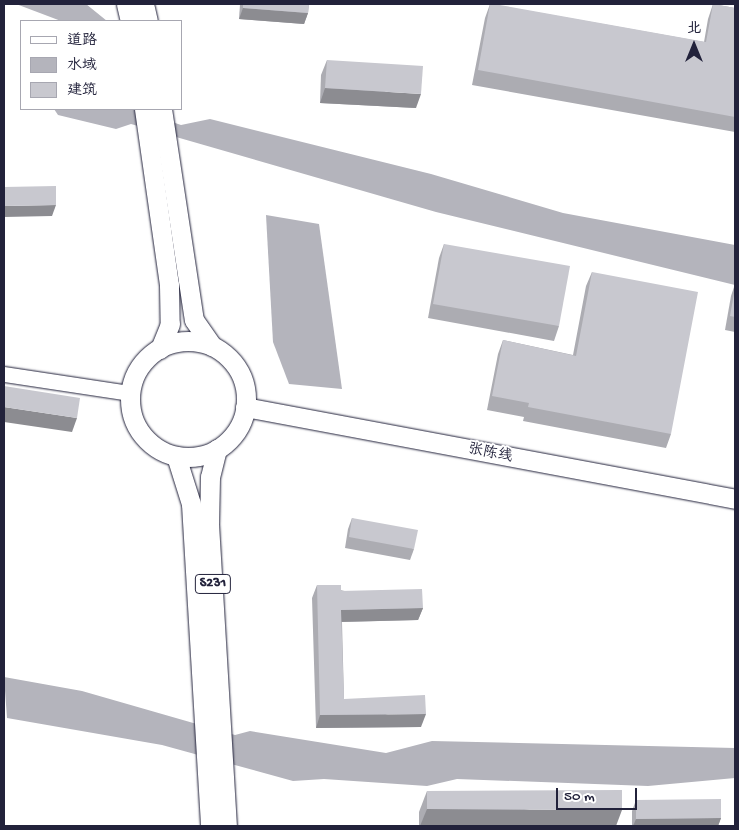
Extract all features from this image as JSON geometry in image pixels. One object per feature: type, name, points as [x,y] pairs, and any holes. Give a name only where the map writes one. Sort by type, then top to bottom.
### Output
[{"type":"main road","points":[[126,4],[130,20]]},
{"type":"main road","points":[[144,4],[148,20]]},
{"type":"main road","points":[[144,110],[169,285],[170,324],[160,349]]},
{"type":"main road","points":[[162,110],[194,320],[212,346],[234,363],[242,378],[245,407],[236,432],[217,449],[195,457],[176,456],[142,435],[130,409],[130,394],[141,365],[160,349],[178,342],[212,346]]},
{"type":"main road","name":"张陈线","points":[[245,407],[735,499]]},
{"type":"main road","name":"S231","points":[[210,826],[215,770],[209,524],[210,477],[217,449]]},
{"type":"main road","name":"S231","points":[[176,456],[191,504],[213,718]]},
{"type":"main road","name":"S231","points":[[215,770],[227,826]]},
{"type":"street","points":[[4,374],[130,394]]},
{"type":"water","points":[[16,4],[86,4],[106,20],[58,20]]},
{"type":"water","points":[[55,110],[137,110],[181,125],[210,119],[431,174],[563,213],[735,245],[735,285],[436,212],[131,124],[116,129],[58,115]]},
{"type":"water","points":[[266,215],[319,224],[342,389],[289,384],[273,342]]},
{"type":"water","points":[[4,677],[82,691],[235,735],[250,731],[386,753],[432,741],[735,748],[735,778],[648,786],[457,779],[427,786],[324,779],[293,781],[162,745],[7,718]]},
{"type":"building","points":[[243,4],[309,4],[308,13],[243,8]]},
{"type":"building","points":[[490,4],[706,42],[713,4],[735,8],[735,117],[478,70]]},
{"type":"building","points":[[327,60],[423,66],[421,94],[325,88]]},
{"type":"building","points":[[56,186],[56,205],[4,206],[4,187]]},
{"type":"building","points":[[444,244],[570,266],[559,326],[433,304]]},
{"type":"building","points":[[592,272],[698,292],[671,434],[528,407],[529,403],[492,396],[503,340],[576,356]]},
{"type":"building","points":[[735,288],[735,317],[730,316]]},
{"type":"building","points":[[4,386],[80,398],[77,418],[4,407]]},
{"type":"building","points":[[352,518],[418,530],[414,549],[349,537]]},
{"type":"building","points":[[317,585],[341,585],[341,591],[422,589],[423,608],[341,610],[344,699],[425,695],[426,714],[320,715]]},
{"type":"building","points":[[622,790],[622,810],[427,809],[427,791]]},
{"type":"building","points":[[721,799],[721,818],[636,819],[636,800]]}]
